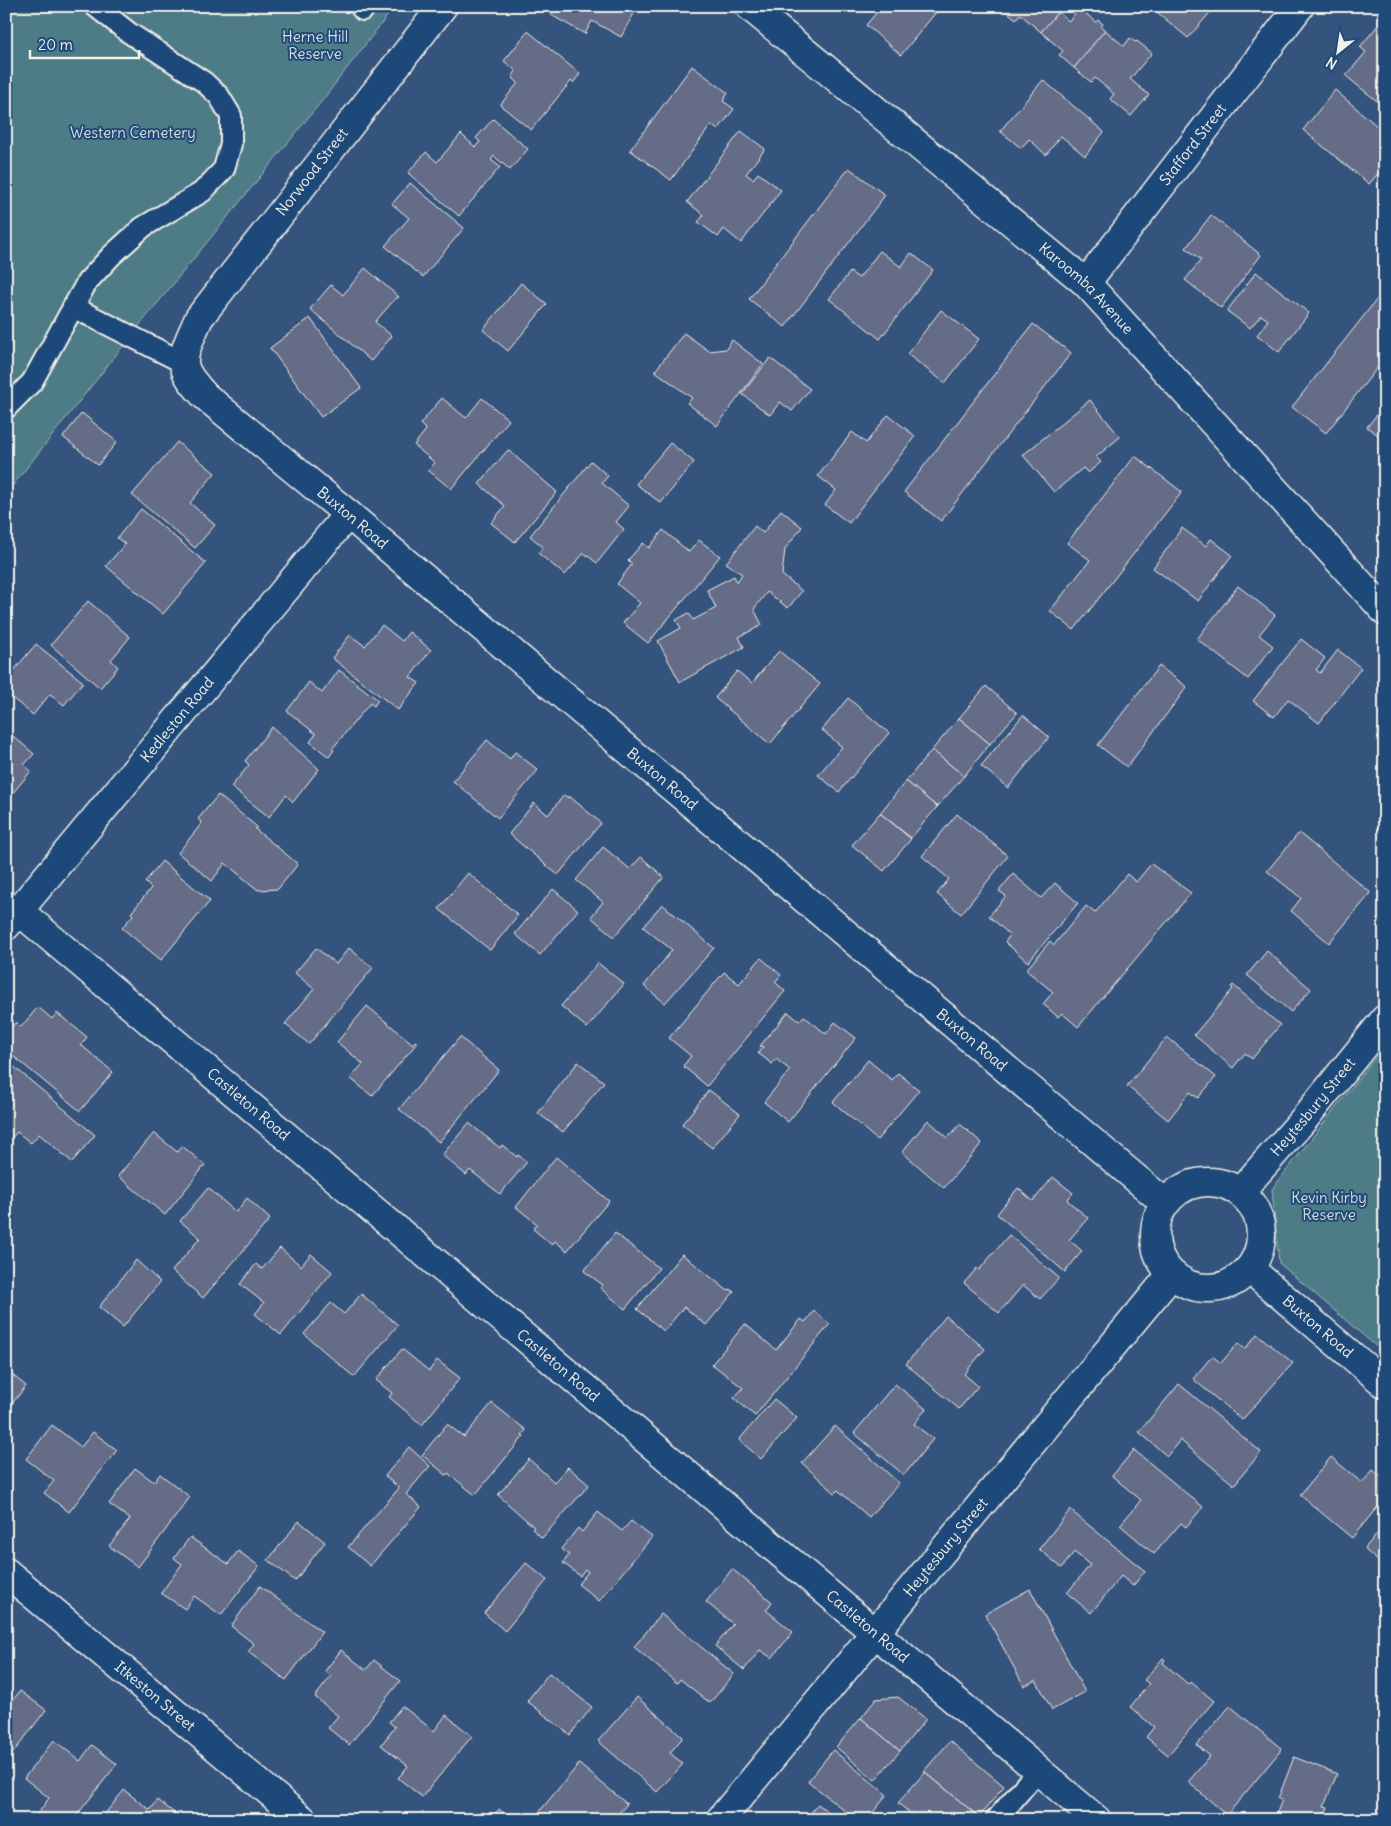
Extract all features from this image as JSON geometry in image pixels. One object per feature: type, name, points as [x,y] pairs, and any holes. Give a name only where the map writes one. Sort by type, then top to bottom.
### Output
[{"type":"street","name":"Norwood Street","points":[[186,353],[199,318],[213,299],[443,6]]},
{"type":"street","name":"Karoomba Avenue","points":[[749,6],[1086,284],[1385,611]]},
{"type":"street","name":"Stafford Street","points":[[1086,284],[1300,6]]},
{"type":"street","name":"Buxton Road","points":[[186,353],[192,381],[205,396],[348,514],[1164,1202]]},
{"type":"street","name":"Kedleston Road","points":[[13,919],[348,514]]},
{"type":"street","name":"Castleton Road","points":[[13,919],[1097,1820]]},
{"type":"street","name":"Heytesbury Street","points":[[1240,1192],[1305,1118],[1385,1019]]},
{"type":"street","points":[[1191,1183],[1225,1184],[1240,1192],[1257,1213],[1262,1240],[1250,1269],[1224,1287],[1190,1287],[1171,1276],[1156,1252],[1154,1226],[1164,1202],[1191,1183]]},
{"type":"street","name":"Buxton Road","points":[[1250,1269],[1385,1384]]},
{"type":"street","name":"Heytesbury Street","points":[[720,1820],[1171,1276]]},
{"type":"street","name":"Itkeston Street","points":[[6,1572],[303,1820]]},
{"type":"lane","points":[[6,408],[32,382],[87,282],[110,256],[143,227],[202,192],[224,169],[231,144],[231,116],[219,96],[204,82],[128,32],[95,6]]},
{"type":"lane","points":[[73,307],[186,353]]},
{"type":"lane","points":[[996,1820],[1038,1770]]},
{"type":"green space","name":"Western Cemetery","points":[[6,6],[395,6],[321,102],[130,337],[6,494]]},
{"type":"green space","name":"Kevin Kirby Reserve","points":[[1385,1045],[1385,1354],[1279,1263],[1272,1189]]},
{"type":"building","points":[[556,6],[638,6],[621,37],[592,21],[585,34],[551,15]]},
{"type":"building","points":[[882,6],[941,6],[901,55],[866,25]]},
{"type":"building","points":[[1051,6],[1058,12],[1041,32],[1020,14],[1016,19],[1001,7]]},
{"type":"building","points":[[1161,6],[1212,6],[1214,8],[1188,38],[1157,12]]},
{"type":"building","points":[[1079,8],[1096,22],[1098,20],[1103,24],[1101,27],[1105,30],[1074,68],[1059,55],[1063,51],[1041,32],[1058,12],[1069,21]]},
{"type":"building","points":[[1379,24],[1385,29],[1385,104],[1383,106],[1346,76],[1366,52],[1360,47]]},
{"type":"building","points":[[1105,30],[1124,46],[1130,38],[1152,53],[1130,79],[1149,95],[1131,116],[1110,99],[1114,94],[1095,78],[1091,82],[1074,68]]},
{"type":"building","points":[[528,31],[580,74],[573,83],[571,81],[531,130],[500,105],[518,83],[512,77],[516,71],[504,61]]},
{"type":"building","points":[[692,66],[728,93],[723,101],[734,109],[718,130],[711,125],[671,180],[630,150]]},
{"type":"building","points":[[1043,80],[1104,132],[1085,156],[1061,136],[1046,155],[1029,139],[1021,148],[1000,131]]},
{"type":"building","points":[[1335,90],[1385,133],[1385,172],[1382,169],[1369,184],[1303,130]]},
{"type":"building","points":[[493,119],[528,149],[510,170],[494,156],[491,160],[500,167],[459,216],[408,173],[426,152],[437,162],[461,134],[475,147],[480,142],[476,138]]},
{"type":"building","points":[[741,131],[765,149],[746,174],[753,179],[758,173],[781,190],[741,243],[724,229],[718,237],[698,222],[704,215],[687,202]]},
{"type":"building","points":[[849,168],[885,195],[785,327],[749,299]]},
{"type":"building","points":[[410,183],[464,228],[423,277],[385,246],[409,218],[392,204]]},
{"type":"building","points":[[1211,215],[1261,255],[1221,308],[1185,280],[1201,260],[1186,248]]},
{"type":"building","points":[[880,251],[901,267],[911,253],[933,270],[880,339],[829,299],[850,272],[859,278]]},
{"type":"building","points":[[365,268],[399,297],[395,299],[375,322],[392,336],[371,361],[310,309],[331,285],[343,295]]},
{"type":"building","points":[[1256,272],[1309,313],[1279,352],[1257,335],[1268,320],[1261,315],[1250,328],[1227,311]]},
{"type":"building","points":[[521,283],[547,304],[508,351],[483,330]]},
{"type":"building","points":[[1385,289],[1385,358],[1326,433],[1292,407]]},
{"type":"building","points":[[941,310],[979,339],[945,383],[907,354]]},
{"type":"building","points":[[310,318],[361,388],[321,417],[270,348]]},
{"type":"building","points":[[1033,324],[1071,353],[941,521],[904,492]]},
{"type":"building","points":[[684,333],[709,351],[726,349],[732,340],[763,364],[717,426],[687,403],[692,398],[655,371]]},
{"type":"building","points":[[770,358],[810,389],[792,411],[780,402],[770,415],[742,394]]},
{"type":"building","points":[[442,398],[466,418],[482,398],[509,420],[451,489],[428,470],[435,463],[414,445],[426,430],[420,424]]},
{"type":"building","points":[[1090,400],[1120,437],[1096,457],[1101,462],[1088,473],[1083,468],[1054,492],[1023,455]]},
{"type":"building","points":[[1385,404],[1385,440],[1367,427]]},
{"type":"building","points":[[82,413],[117,442],[98,465],[63,437]]},
{"type":"building","points":[[888,415],[915,436],[849,523],[825,505],[836,490],[818,476],[852,432],[866,443]]},
{"type":"building","points":[[177,442],[215,473],[190,503],[215,525],[195,548],[132,495]]},
{"type":"building","points":[[670,443],[694,462],[661,503],[636,484]]},
{"type":"building","points":[[508,450],[557,492],[515,542],[491,523],[505,506],[479,484]]},
{"type":"building","points":[[1135,456],[1182,492],[1074,630],[1050,611],[1090,560],[1067,543]]},
{"type":"building","points":[[591,461],[608,476],[602,483],[629,506],[616,522],[624,529],[597,563],[584,553],[565,575],[538,553],[543,547],[530,536]]},
{"type":"building","points":[[141,509],[206,563],[163,614],[106,566],[125,544],[117,538]]},
{"type":"building","points":[[781,510],[802,527],[785,549],[782,575],[802,591],[788,608],[767,592],[754,609],[762,625],[739,637],[744,647],[680,682],[658,641],[681,628],[676,620],[689,613],[693,620],[716,608],[707,590],[734,576],[737,582],[742,574],[726,563],[755,526],[763,533]]},
{"type":"building","points":[[1182,528],[1206,546],[1211,539],[1232,555],[1198,601],[1153,568]]},
{"type":"building","points":[[663,530],[689,552],[699,540],[720,556],[648,643],[623,623],[640,603],[617,584],[632,564],[628,560],[643,543],[649,548]]},
{"type":"building","points":[[1238,586],[1275,615],[1259,635],[1273,646],[1248,679],[1197,639]]},
{"type":"building","points":[[88,601],[130,637],[111,660],[118,667],[100,688],[51,645]]},
{"type":"building","points":[[382,625],[402,641],[409,632],[431,650],[410,677],[419,683],[398,710],[332,658],[350,635],[365,646]]},
{"type":"building","points":[[1301,639],[1325,658],[1316,670],[1320,673],[1338,650],[1361,668],[1319,723],[1288,699],[1274,717],[1253,701]]},
{"type":"building","points":[[36,644],[83,682],[64,705],[50,694],[33,715],[6,693],[6,680]]},
{"type":"building","points":[[779,651],[820,684],[770,744],[715,698],[737,671],[752,683]]},
{"type":"building","points":[[1159,666],[1187,687],[1127,767],[1098,745]]},
{"type":"building","points":[[339,670],[378,700],[374,706],[370,703],[332,749],[334,750],[329,757],[310,742],[316,734],[287,711],[309,682],[322,693]]},
{"type":"building","points":[[986,686],[1017,713],[990,744],[959,718]]},
{"type":"building","points":[[848,698],[889,733],[839,792],[818,775],[842,747],[822,730]]},
{"type":"building","points":[[1023,715],[1049,737],[1008,788],[981,766]]},
{"type":"building","points":[[959,718],[990,744],[964,776],[932,750]]},
{"type":"building","points":[[272,727],[319,769],[293,802],[286,795],[269,817],[231,787],[249,765],[245,761]]},
{"type":"building","points":[[6,730],[34,754],[24,765],[31,771],[12,794],[6,789]]},
{"type":"building","points":[[487,740],[510,759],[515,752],[538,770],[498,818],[453,781]]},
{"type":"building","points":[[932,750],[964,776],[937,807],[906,781]]},
{"type":"building","points":[[906,781],[937,807],[911,838],[880,813]]},
{"type":"building","points":[[218,795],[257,827],[255,829],[298,864],[278,889],[258,890],[225,863],[212,881],[178,853],[202,823],[198,819]]},
{"type":"building","points":[[564,795],[568,798],[569,796],[601,823],[558,875],[509,834],[534,803],[548,815]]},
{"type":"building","points":[[880,813],[911,839],[884,871],[852,845]]},
{"type":"building","points":[[957,814],[1008,856],[961,914],[937,894],[949,879],[922,856]]},
{"type":"building","points":[[1299,833],[1371,893],[1329,943],[1291,911],[1301,898],[1267,871]]},
{"type":"building","points":[[603,847],[630,869],[641,857],[664,877],[614,937],[591,917],[603,902],[576,880]]},
{"type":"building","points":[[162,861],[210,901],[161,960],[122,928],[133,915],[131,913],[151,888],[145,882]]},
{"type":"building","points":[[1151,864],[1191,893],[1078,1027],[1062,1013],[1058,1017],[1043,1004],[1053,992],[1026,970],[1050,941],[1054,945],[1086,906],[1095,913],[1127,874],[1136,882]]},
{"type":"building","points":[[468,873],[518,915],[490,950],[439,909]]},
{"type":"building","points":[[1013,874],[1041,898],[1055,883],[1078,903],[1028,962],[1005,942],[1010,935],[989,916],[1006,896],[999,891]]},
{"type":"building","points":[[553,889],[578,910],[540,955],[515,934]]},
{"type":"building","points":[[662,904],[714,948],[665,1003],[644,986],[672,950],[643,927]]},
{"type":"building","points":[[316,948],[336,964],[349,948],[373,968],[309,1044],[285,1024],[314,989],[295,973]]},
{"type":"building","points":[[1267,951],[1311,989],[1291,1012],[1247,975]]},
{"type":"building","points":[[761,958],[781,975],[775,982],[785,991],[707,1086],[683,1066],[691,1056],[669,1038],[724,972],[739,984]]},
{"type":"building","points":[[598,963],[624,984],[587,1028],[561,1006]]},
{"type":"building","points":[[1233,985],[1280,1025],[1252,1059],[1245,1053],[1233,1068],[1194,1035],[1233,989],[1231,987]]},
{"type":"building","points":[[367,1006],[413,1044],[415,1041],[417,1043],[372,1096],[350,1078],[363,1064],[337,1042]]},
{"type":"building","points":[[38,1007],[52,1019],[57,1013],[87,1037],[81,1045],[113,1072],[80,1111],[6,1050],[6,1033],[16,1022],[21,1027]]},
{"type":"building","points":[[788,1012],[799,1021],[804,1016],[826,1034],[835,1022],[856,1038],[788,1122],[764,1102],[790,1070],[776,1059],[772,1064],[758,1053],[763,1047],[760,1046]]},
{"type":"building","points":[[460,1037],[499,1070],[439,1142],[399,1109]]},
{"type":"building","points":[[1167,1037],[1216,1077],[1198,1098],[1190,1092],[1168,1120],[1127,1086]]},
{"type":"building","points":[[6,1060],[95,1135],[72,1162],[39,1134],[31,1143],[17,1132],[6,1144]]},
{"type":"building","points":[[868,1060],[892,1080],[898,1073],[919,1090],[877,1140],[833,1102]]},
{"type":"building","points":[[578,1062],[604,1082],[563,1132],[538,1113]]},
{"type":"building","points":[[709,1090],[740,1114],[712,1148],[682,1124]]},
{"type":"building","points":[[928,1120],[948,1138],[960,1124],[982,1143],[944,1188],[902,1152]]},
{"type":"building","points":[[469,1123],[500,1148],[502,1145],[527,1162],[500,1194],[470,1170],[466,1175],[442,1155]]},
{"type":"building","points":[[154,1133],[177,1152],[182,1146],[205,1165],[165,1215],[118,1176]]},
{"type":"building","points":[[556,1157],[609,1201],[567,1251],[555,1241],[552,1245],[533,1229],[537,1224],[516,1207]]},
{"type":"building","points":[[1053,1177],[1073,1193],[1067,1200],[1088,1218],[1069,1240],[1082,1251],[1065,1272],[997,1214],[1018,1188],[1033,1201]]},
{"type":"building","points":[[208,1188],[236,1212],[247,1198],[270,1219],[203,1298],[172,1271],[200,1238],[180,1221]]},
{"type":"building","points":[[615,1233],[659,1268],[625,1309],[600,1288],[603,1285],[584,1271]]},
{"type":"building","points":[[1009,1235],[1059,1278],[1040,1299],[1023,1285],[999,1313],[964,1283],[977,1268],[979,1270]]},
{"type":"building","points":[[280,1248],[301,1266],[311,1254],[332,1272],[281,1335],[255,1314],[264,1303],[240,1284],[256,1264],[262,1269]]},
{"type":"building","points":[[682,1254],[728,1291],[730,1289],[734,1292],[706,1325],[684,1307],[664,1331],[637,1309]]},
{"type":"building","points":[[136,1260],[160,1282],[123,1327],[99,1307]]},
{"type":"building","points":[[361,1294],[398,1325],[354,1377],[304,1334],[331,1303],[344,1314]]},
{"type":"building","points":[[814,1311],[830,1324],[755,1416],[734,1398],[743,1388],[712,1364],[745,1324],[776,1350],[801,1319],[805,1322]]},
{"type":"building","points":[[946,1316],[985,1349],[964,1374],[978,1386],[959,1409],[906,1364]]},
{"type":"building","points":[[1257,1334],[1293,1363],[1242,1420],[1193,1379],[1212,1356],[1221,1363],[1238,1343],[1245,1349]]},
{"type":"building","points":[[402,1349],[429,1371],[437,1360],[460,1378],[422,1425],[389,1397],[392,1393],[376,1380]]},
{"type":"building","points":[[6,1370],[26,1386],[6,1411]]},
{"type":"building","points":[[895,1384],[926,1409],[914,1424],[933,1439],[904,1475],[854,1433]]},
{"type":"building","points":[[1179,1384],[1261,1452],[1234,1485],[1180,1440],[1167,1456],[1139,1432]]},
{"type":"building","points":[[774,1399],[797,1418],[761,1459],[739,1440]]},
{"type":"building","points":[[492,1403],[526,1430],[522,1435],[524,1436],[475,1495],[448,1473],[446,1475],[422,1455],[447,1424],[464,1437]]},
{"type":"building","points":[[52,1425],[81,1447],[93,1432],[117,1450],[69,1512],[44,1493],[54,1481],[26,1459]]},
{"type":"building","points":[[835,1426],[899,1483],[869,1517],[838,1490],[835,1493],[802,1463]]},
{"type":"building","points":[[409,1447],[430,1466],[406,1494],[421,1507],[370,1566],[348,1547],[399,1488],[385,1476]]},
{"type":"building","points":[[1134,1450],[1203,1507],[1186,1527],[1181,1523],[1154,1554],[1120,1525],[1141,1500],[1112,1476]]},
{"type":"building","points":[[1331,1457],[1362,1483],[1373,1470],[1385,1480],[1385,1498],[1352,1538],[1300,1495]]},
{"type":"building","points":[[529,1459],[554,1482],[568,1467],[589,1485],[542,1538],[532,1529],[534,1527],[498,1495]]},
{"type":"building","points":[[135,1468],[154,1482],[160,1474],[190,1497],[138,1567],[109,1546],[130,1519],[109,1504]]},
{"type":"building","points":[[1070,1510],[1145,1571],[1133,1586],[1121,1576],[1091,1613],[1067,1593],[1090,1565],[1074,1552],[1062,1568],[1039,1549]]},
{"type":"building","points":[[598,1512],[622,1531],[631,1521],[652,1537],[599,1601],[578,1584],[588,1572],[585,1569],[580,1576],[563,1563],[569,1555],[561,1549],[578,1528],[582,1532]]},
{"type":"building","points":[[299,1521],[325,1542],[295,1581],[268,1560]]},
{"type":"building","points":[[1385,1525],[1385,1567],[1364,1549]]},
{"type":"building","points":[[190,1537],[228,1564],[238,1551],[259,1566],[221,1615],[194,1596],[185,1609],[161,1593],[182,1564],[174,1558]]},
{"type":"building","points":[[526,1563],[547,1580],[505,1631],[484,1613]]},
{"type":"building","points":[[732,1569],[772,1602],[766,1610],[793,1632],[772,1658],[760,1650],[744,1670],[715,1646],[733,1624],[706,1602]]},
{"type":"building","points":[[260,1586],[322,1632],[286,1680],[248,1652],[254,1644],[231,1626]]},
{"type":"building","points":[[1030,1589],[1085,1692],[1052,1710],[1036,1680],[1024,1686],[985,1614]]},
{"type":"building","points":[[661,1614],[734,1674],[710,1703],[680,1679],[677,1683],[634,1647]]},
{"type":"building","points":[[341,1650],[366,1670],[374,1660],[400,1681],[349,1745],[328,1728],[338,1716],[315,1697],[331,1676],[325,1671]]},
{"type":"building","points":[[1163,1658],[1165,1660],[1163,1663],[1188,1684],[1191,1682],[1214,1701],[1168,1755],[1146,1737],[1154,1727],[1130,1707],[1149,1684],[1144,1680]]},
{"type":"building","points":[[549,1673],[592,1707],[570,1735],[527,1701]]},
{"type":"building","points":[[20,1691],[46,1710],[6,1762],[6,1709]]},
{"type":"building","points":[[637,1697],[683,1737],[670,1753],[683,1764],[657,1792],[598,1741]]},
{"type":"building","points":[[898,1697],[926,1719],[900,1751],[861,1718],[876,1699]]},
{"type":"building","points":[[402,1706],[434,1731],[446,1715],[472,1736],[422,1797],[398,1778],[408,1766],[381,1745],[395,1727],[389,1722]]},
{"type":"building","points":[[1230,1706],[1282,1749],[1227,1815],[1188,1782],[1210,1756],[1197,1745]]},
{"type":"building","points":[[861,1718],[900,1751],[875,1780],[836,1747]]},
{"type":"building","points":[[54,1740],[80,1761],[92,1745],[117,1764],[73,1820],[43,1820],[37,1815],[49,1798],[24,1778]]},
{"type":"building","points":[[950,1741],[1004,1786],[979,1817],[924,1771]]},
{"type":"building","points":[[833,1750],[887,1795],[867,1820],[856,1820],[808,1781]]},
{"type":"building","points":[[1294,1757],[1337,1774],[1324,1806],[1328,1807],[1323,1820],[1274,1820],[1282,1800],[1278,1799]]},
{"type":"building","points":[[579,1764],[627,1804],[613,1820],[601,1818],[600,1820],[548,1820],[539,1812]]},
{"type":"building","points":[[925,1772],[979,1817],[976,1820],[918,1820],[898,1803]]},
{"type":"building","points":[[124,1790],[150,1810],[158,1800],[183,1820],[100,1820]]},
{"type":"building","points":[[818,1804],[838,1820],[805,1820]]},
{"type":"building","points":[[499,1809],[512,1820],[490,1820]]},
{"type":"park label","name":"Herne Hill Reserve","points":[[315,46]]}]
